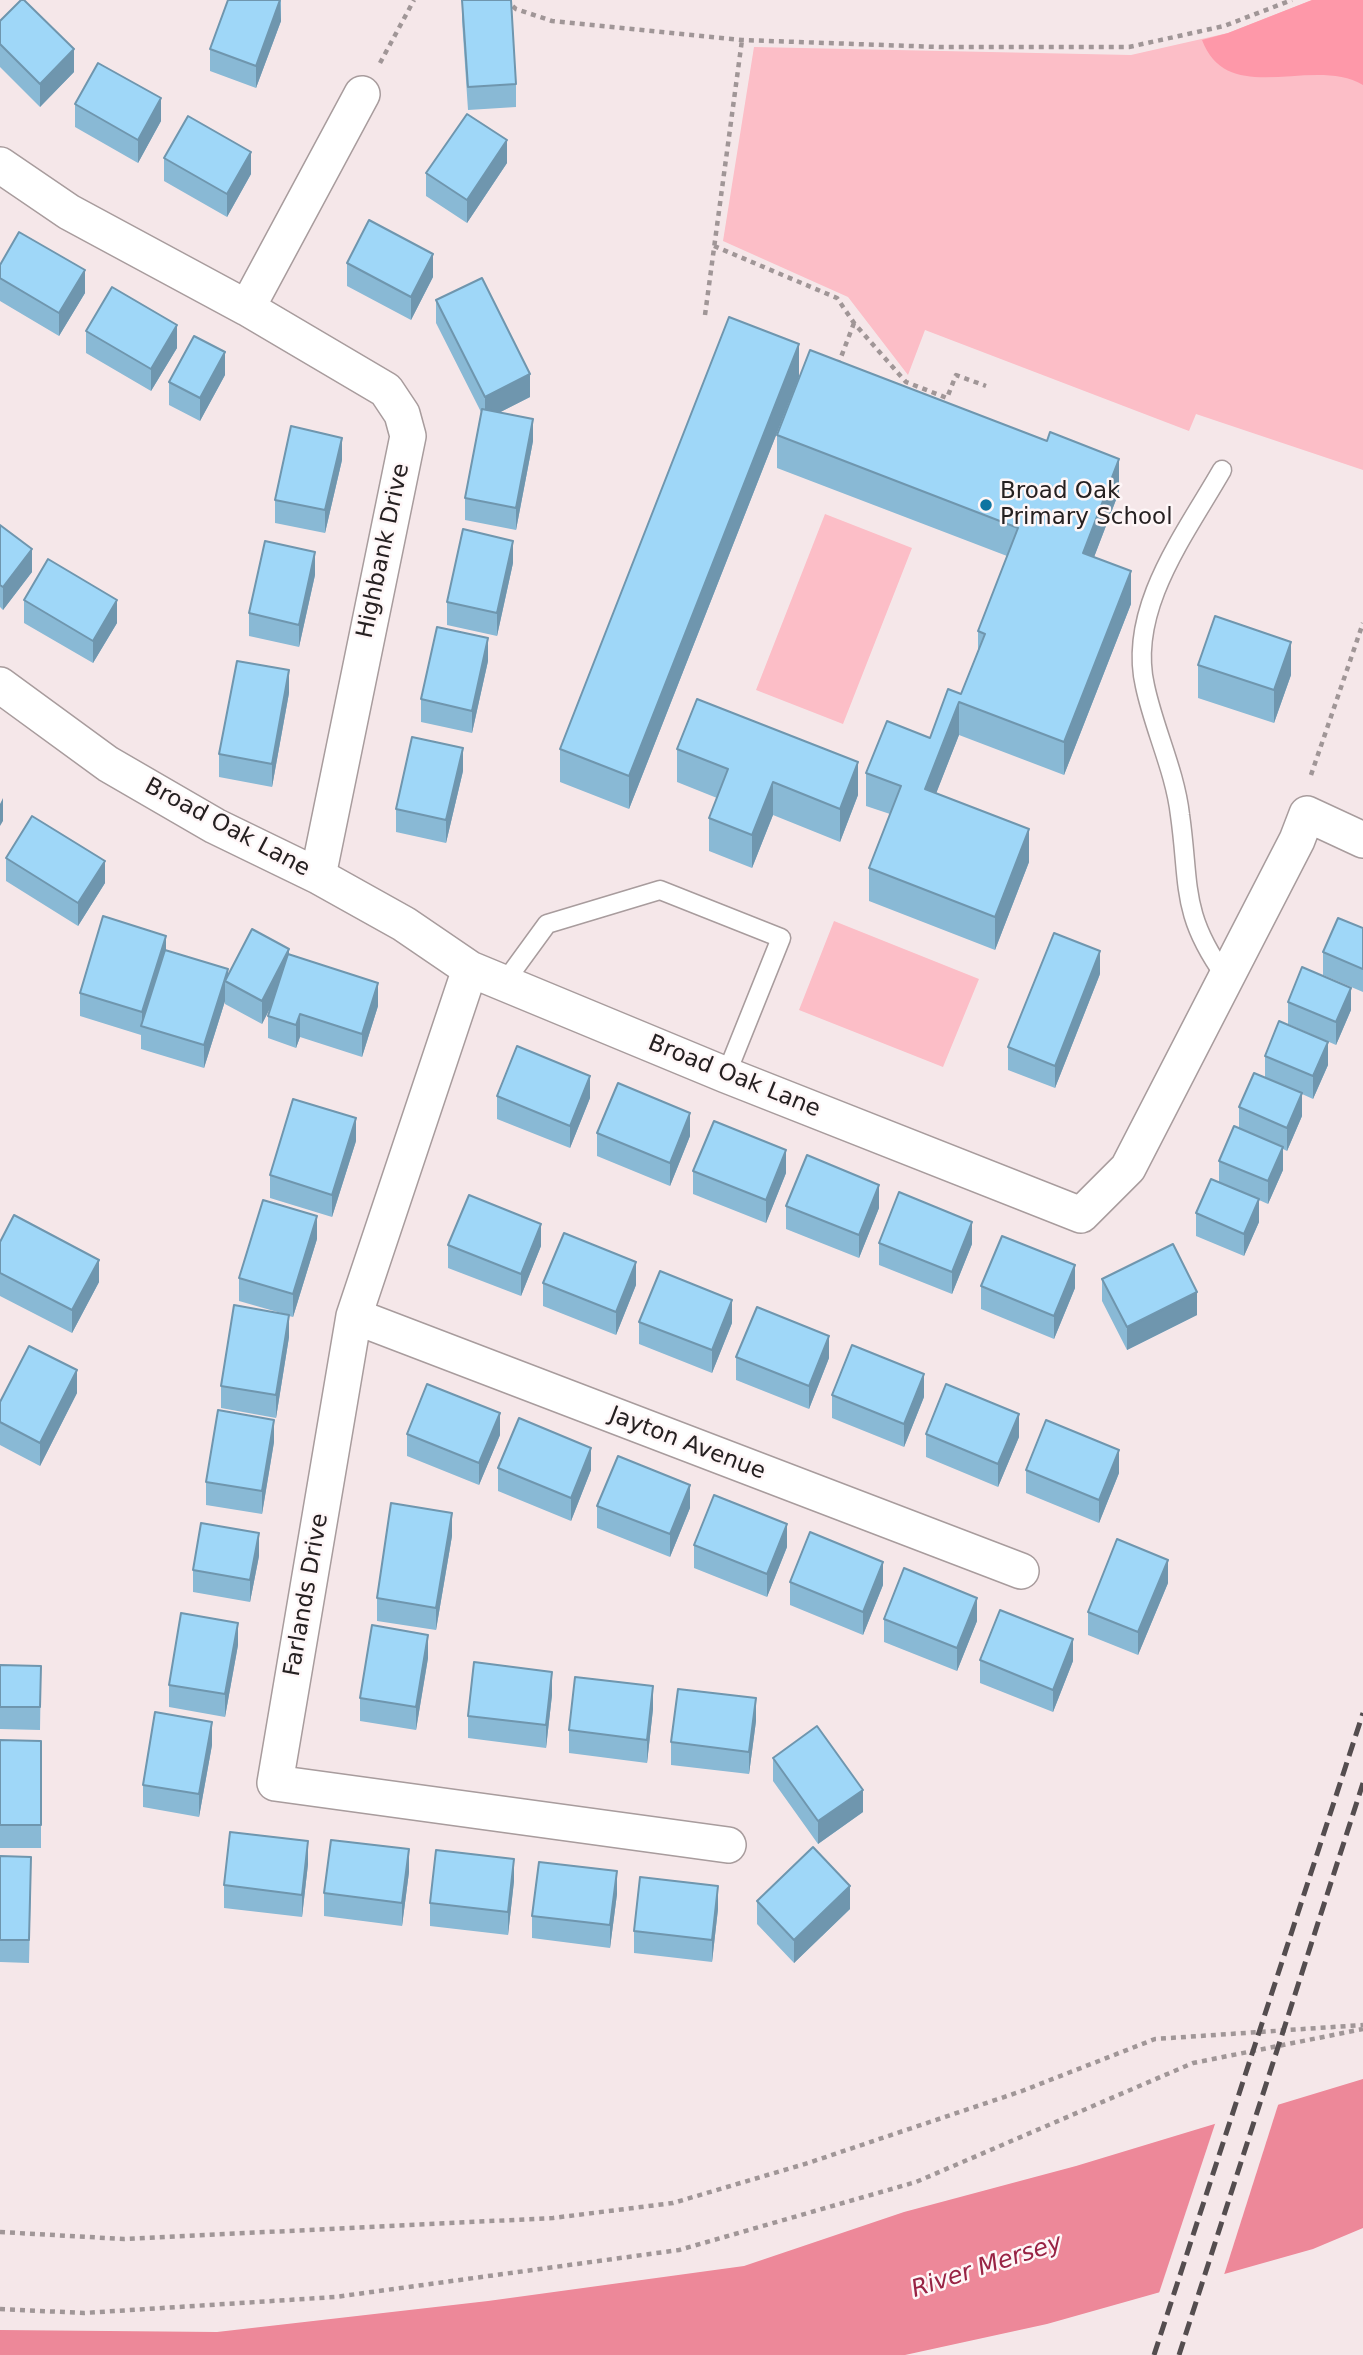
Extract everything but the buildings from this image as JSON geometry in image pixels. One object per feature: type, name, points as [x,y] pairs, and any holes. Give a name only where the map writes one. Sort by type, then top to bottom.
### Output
[{"type":"street","points":[[247,307],[362,94]]},
{"type":"street","name":"Highbank Drive","points":[[0,165],[69,212],[247,307],[386,390],[402,414],[408,436],[318,876]]},
{"type":"street","name":"Broad Oak Lane","points":[[0,685],[108,764],[215,826],[318,876],[404,924],[470,969],[726,1075],[1081,1215],[1128,1168],[1297,840],[1307,814]]},
{"type":"street","points":[[1307,814],[1363,839]]},
{"type":"street","name":"Farlands Drive","points":[[470,969],[354,1316],[275,1783],[728,1845]]},
{"type":"street","name":"Jayton Avenue","points":[[354,1316],[1021,1571]]},
{"type":"lane","points":[[1222,470],[1170,561],[1150,608],[1142,645],[1144,684],[1180,813],[1186,893],[1205,947],[1225,976]]},
{"type":"lane","points":[[504,983],[547,924],[660,890],[781,938],[726,1075]]},
{"type":"path","points":[[362,94],[414,0]]},
{"type":"path","points":[[505,0],[516,9],[552,21],[742,40],[939,47],[1129,47],[1224,26],[1292,0]]},
{"type":"path","points":[[705,315],[742,40]]},
{"type":"path","points":[[714,246],[837,298],[854,323],[906,382],[947,398],[956,375],[986,386]]},
{"type":"path","points":[[835,370],[854,323]]},
{"type":"path","points":[[1307,814],[1311,774],[1363,623]]},
{"type":"path","points":[[0,2232],[124,2239],[553,2218],[673,2203],[808,2163],[1022,2091],[1155,2039],[1363,2027]]},
{"type":"path","points":[[0,2309],[84,2313],[335,2297],[680,2250],[916,2182],[1193,2063],[1363,2027]]},
{"type":"shaded area","points":[[1312,0],[1363,0],[1363,470],[1196,414],[1189,431],[925,330],[908,375],[848,297],[723,241],[754,47],[1131,55],[1228,33]]},
{"type":"shaded area","points":[[1312,0],[1363,0],[1363,85],[1343,77],[1251,77],[1231,72],[1214,61],[1202,40],[1228,33]]},
{"type":"shaded area","points":[[825,514],[912,548],[843,724],[756,690]]},
{"type":"shaded area","points":[[834,921],[979,979],[943,1067],[799,1010]]},
{"type":"water","name":"River Mersey","points":[[1363,2079],[1363,2228],[1313,2249],[1047,2324],[905,2355],[0,2355],[0,2330],[217,2332],[488,2301],[744,2266],[904,2212],[1076,2166]]},
{"type":"pier","points":[[1279,2102],[1223,2278],[1158,2296],[1216,2121]]},
{"type":"railway","points":[[1154,2355],[1363,1713]]},
{"type":"railway","points":[[1179,2355],[1363,1783]]},
{"type":"place","name":"Broad Oak Primary School","points":[[986,505]]}]
